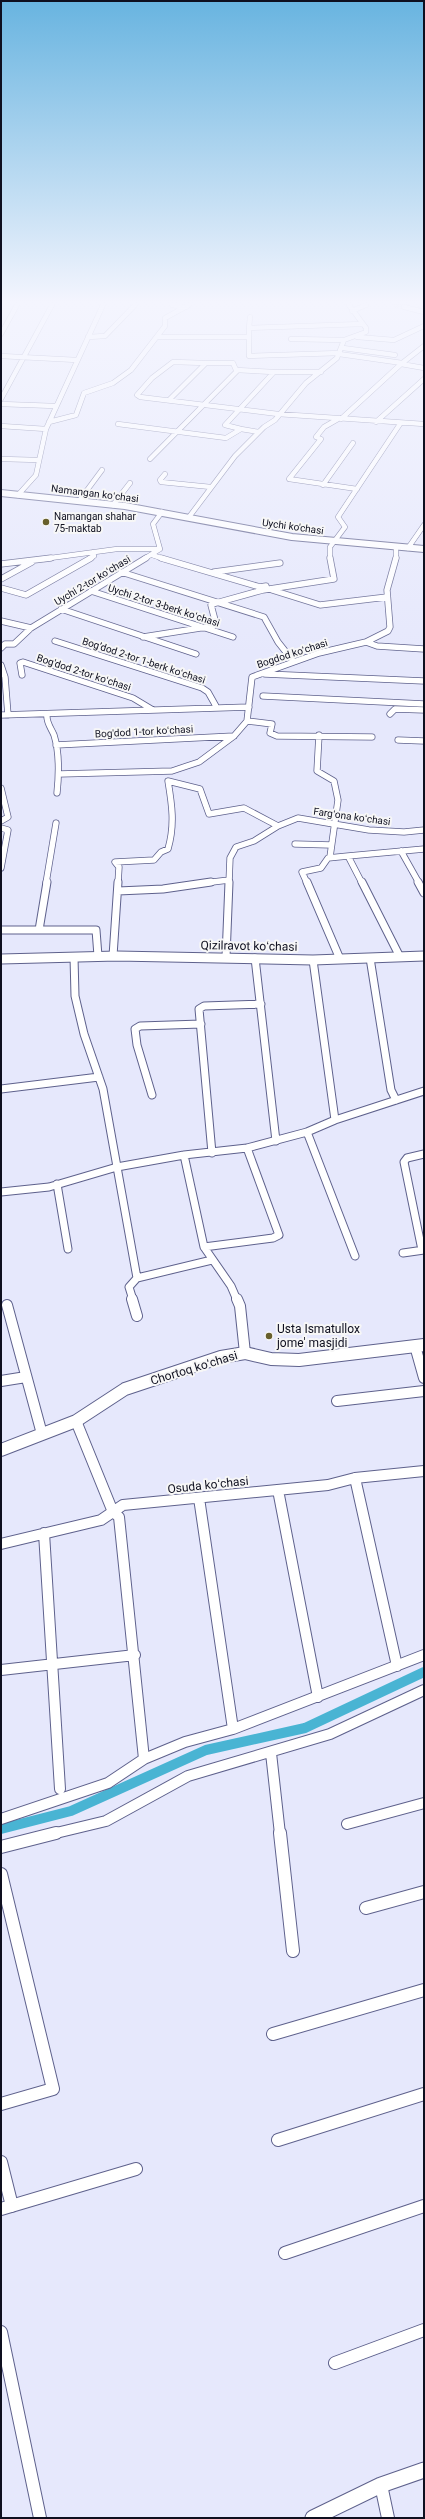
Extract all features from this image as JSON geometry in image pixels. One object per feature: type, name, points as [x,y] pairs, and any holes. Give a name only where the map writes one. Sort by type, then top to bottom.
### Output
[{"type":"main road","name":"Namangan koʻchasi","points":[[1,493],[113,505],[162,512]]},
{"type":"main road","name":"Uychi ko'chasi","points":[[162,512],[264,533],[334,542],[424,549]]},
{"type":"main road","name":"Chortoq koʻchasi","points":[[1,1450],[76,1421],[125,1389],[221,1357],[245,1353],[271,1359],[299,1360],[420,1345]]},
{"type":"street","points":[[18,495],[36,475],[49,423]]},
{"type":"street","points":[[150,459],[187,423]]},
{"type":"street","points":[[227,423],[225,425],[259,432]]},
{"type":"street","points":[[189,518],[235,456],[259,432],[272,423]]},
{"type":"street","points":[[333,423],[324,427],[316,437],[321,439],[289,479],[357,490]]},
{"type":"street","points":[[383,423],[424,424]]},
{"type":"street","points":[[118,424],[226,438],[241,429]]},
{"type":"street","points":[[143,637],[204,628],[216,624],[211,606],[216,603],[270,589],[334,579],[329,553],[334,542],[345,527],[338,517],[400,424]]},
{"type":"street","points":[[1,426],[46,429]]},
{"type":"street","points":[[323,485],[353,443]]},
{"type":"street","points":[[1,459],[39,460]]},
{"type":"street","points":[[79,501],[96,481],[97,476],[102,470]]},
{"type":"street","points":[[165,474],[160,480],[161,482],[211,487]]},
{"type":"street","points":[[113,505],[130,483]]},
{"type":"street","points":[[1,564],[93,552],[160,549],[153,524],[162,512]]},
{"type":"street","points":[[408,548],[424,524]]},
{"type":"street","name":"Bogdod koʻchasi","points":[[248,721],[250,679],[260,673],[293,661],[331,649],[366,642],[389,629],[387,597],[388,582],[396,562],[396,547]]},
{"type":"street","name":"Uychi 2-tor koʻchasi","points":[[2,645],[14,644],[32,628],[60,609],[160,549]]},
{"type":"street","points":[[1,588],[26,595],[94,556],[93,552]]},
{"type":"street","points":[[152,555],[260,587],[328,577]]},
{"type":"street","points":[[1,579],[37,560]]},
{"type":"street","points":[[212,572],[280,563]]},
{"type":"street","points":[[122,572],[266,619],[278,642],[293,661]]},
{"type":"street","points":[[270,589],[320,605],[387,597]]},
{"type":"street","name":"Uychi 2-tor 3-berk koʻchasi","points":[[91,591],[233,637]]},
{"type":"street","points":[[60,609],[196,654]]},
{"type":"street","points":[[1,621],[32,628]]},
{"type":"street","name":"Bogʼdod 2-tor 1-berk koʻchasi","points":[[55,641],[202,688],[208,692],[217,708]]},
{"type":"street","points":[[366,642],[377,646],[424,649]]},
{"type":"street","name":"Bog'dod 2-tor koʻchasi","points":[[22,675],[20,663],[23,662],[133,698],[153,710]]},
{"type":"street","points":[[1,665],[5,677],[8,714]]},
{"type":"street","points":[[260,673],[424,681]]},
{"type":"street","points":[[263,696],[424,704]]},
{"type":"street","points":[[1,715],[47,715],[249,706]]},
{"type":"street","points":[[390,714],[390,711],[395,709],[424,710]]},
{"type":"street","points":[[47,715],[46,720],[53,729],[56,745],[59,774],[57,794]]},
{"type":"street","points":[[59,774],[170,771],[199,762],[234,736],[248,721],[272,724],[270,733],[272,735],[372,737]]},
{"type":"street","points":[[319,735],[317,771],[334,780],[338,800],[330,857]]},
{"type":"street","name":"Bog'dod 1-tor koʻchasi","points":[[56,745],[234,736]]},
{"type":"street","points":[[398,740],[424,741]]},
{"type":"street","points":[[113,956],[119,867],[115,862],[154,860],[161,852],[168,849],[173,833],[173,814],[168,781],[170,771]]},
{"type":"street","points":[[168,781],[200,789],[209,814],[244,808],[278,826]]},
{"type":"street","points":[[1,788],[8,817],[1,821]]},
{"type":"street","name":"Fargʻona koʻchasi","points":[[229,880],[230,858],[234,849],[254,841],[278,826],[298,818],[334,826],[384,832],[424,830]]},
{"type":"street","points":[[39,930],[56,823]]},
{"type":"street","points":[[1,828],[8,830],[1,868]]},
{"type":"street","points":[[295,844],[331,845]]},
{"type":"street","points":[[340,959],[302,874],[305,870],[321,868],[325,860],[330,857],[424,849]]},
{"type":"street","points":[[401,851],[424,894]]},
{"type":"street","points":[[348,856],[400,957]]},
{"type":"street","points":[[118,891],[163,889],[229,880],[226,957]]},
{"type":"street","points":[[1,930],[96,930],[98,956]]},
{"type":"street","name":"Qizilravot koʻchasi","points":[[1,959],[113,956],[226,957],[313,960],[424,956]]},
{"type":"street","points":[[74,957],[75,996],[84,1034],[99,1078],[137,1278]]},
{"type":"street","points":[[255,958],[276,1141]]},
{"type":"street","points":[[370,958],[391,1090],[396,1100]]},
{"type":"street","points":[[313,960],[335,1120]]},
{"type":"street","points":[[212,1153],[199,1009],[202,1006],[261,1004]]},
{"type":"street","points":[[152,1095],[137,1045],[135,1029],[140,1026],[201,1024]]},
{"type":"street","points":[[1,1089],[99,1078]]},
{"type":"street","points":[[1,1192],[57,1184],[117,1167],[184,1155],[247,1148],[307,1132],[335,1120],[424,1092]]},
{"type":"street","points":[[307,1132],[355,1256]]},
{"type":"street","points":[[204,1247],[273,1238],[279,1235],[247,1148]]},
{"type":"street","points":[[403,1253],[423,1250],[404,1162],[407,1158],[424,1154]]},
{"type":"street","points":[[184,1155],[204,1247],[212,1260],[220,1268],[240,1306],[245,1353]]},
{"type":"street","points":[[57,1184],[68,1249]]},
{"type":"street","points":[[137,1316],[129,1287],[137,1278],[212,1260]]},
{"type":"street","points":[[7,1305],[42,1434]]},
{"type":"street","points":[[420,1345],[424,1378]]},
{"type":"street","points":[[1,1380],[26,1377]]},
{"type":"street","points":[[336,1401],[424,1391]]},
{"type":"street","points":[[76,1421],[113,1512],[119,1517],[135,1655],[144,1760]]},
{"type":"street","name":"Osuda koʻchasi","points":[[1,1544],[101,1520],[123,1505],[328,1485],[355,1478],[424,1471]]},
{"type":"street","points":[[355,1478],[397,1666]]},
{"type":"street","points":[[278,1490],[318,1697]]},
{"type":"street","points":[[199,1498],[233,1729]]},
{"type":"street","points":[[44,1534],[60,1789]]},
{"type":"street","points":[[1,1670],[135,1655]]},
{"type":"street","points":[[1,1819],[57,1802],[108,1783],[144,1760],[185,1742],[233,1729],[424,1655]]},
{"type":"street","points":[[1,1847],[106,1821],[188,1776],[271,1753],[330,1734],[424,1690]]},
{"type":"street","points":[[271,1753],[293,1951]]},
{"type":"street","points":[[347,1824],[424,1803]]},
{"type":"street","points":[[1,1874],[53,2089],[1,2104]]},
{"type":"street","points":[[366,1908],[424,1892]]},
{"type":"street","points":[[273,2034],[424,1990]]},
{"type":"street","points":[[278,2140],[424,2094]]},
{"type":"street","points":[[1,2162],[6,2208],[136,2169]]},
{"type":"street","points":[[285,2253],[424,2206]]},
{"type":"street","points":[[334,2363],[424,2330]]},
{"type":"street","points":[[1,2332],[40,2518]]},
{"type":"street","points":[[313,2518],[381,2485],[424,2470]]},
{"type":"street","points":[[381,2485],[388,2518]]},
{"type":"waterway","points":[[1,1829],[71,1811],[206,1750],[305,1728],[424,1672]]},
{"type":"place","name":"Namangan shahar 75-maktab","points":[[46,522]]},
{"type":"place","name":"Usta Ismatullox jome' masjidi","points":[[269,1336]]}]
